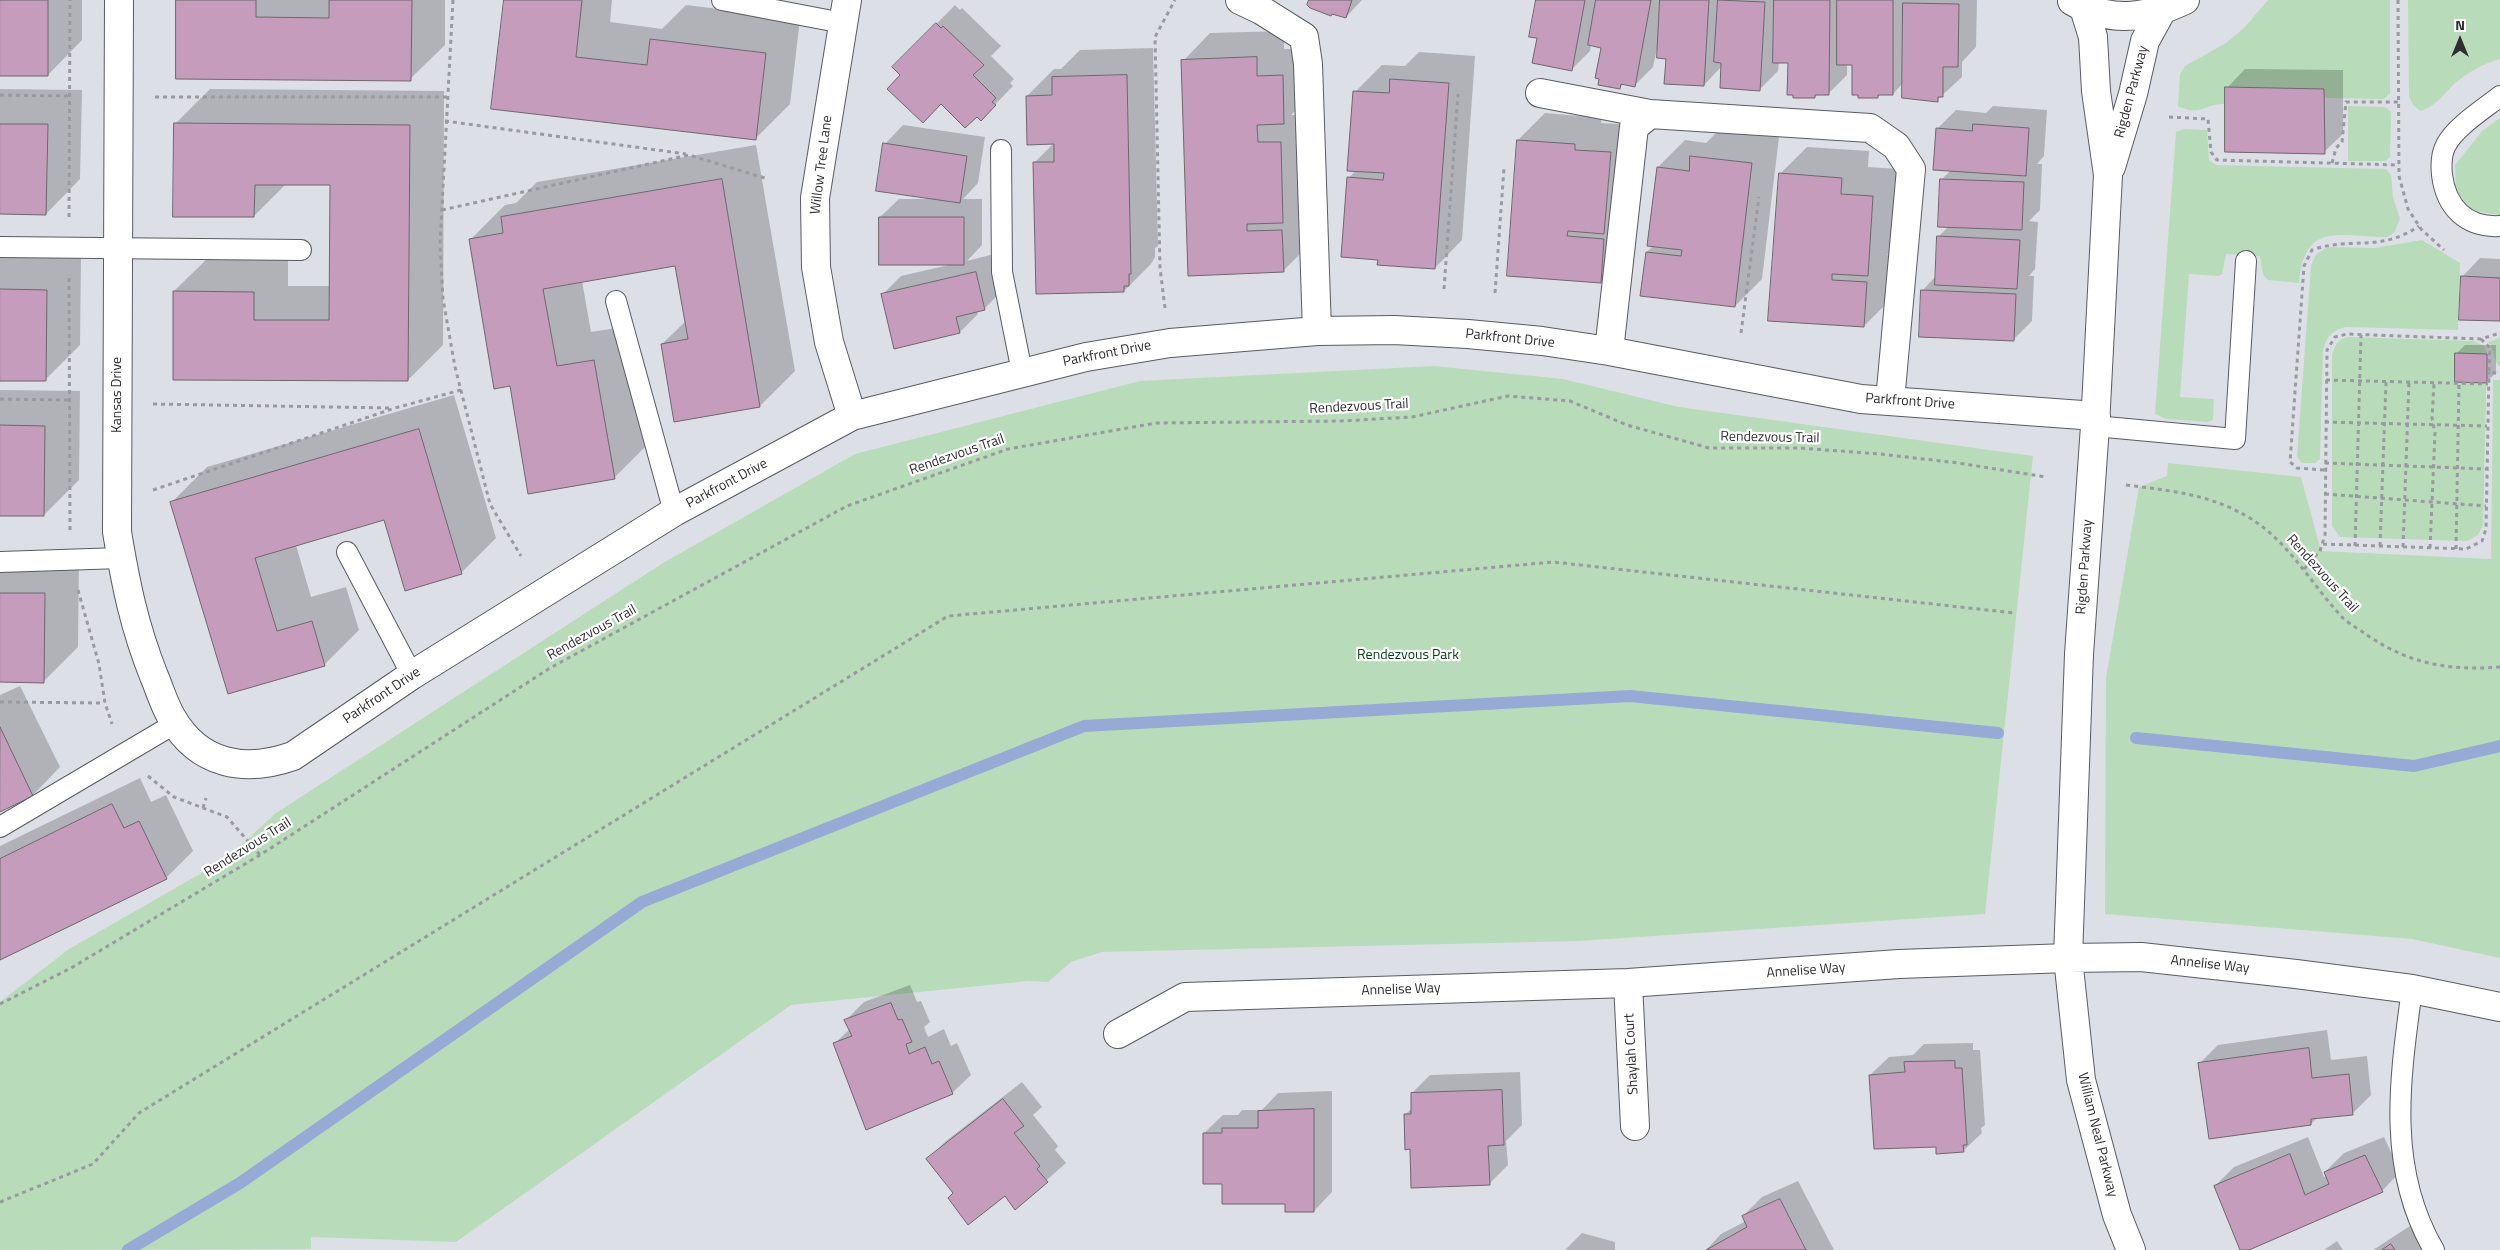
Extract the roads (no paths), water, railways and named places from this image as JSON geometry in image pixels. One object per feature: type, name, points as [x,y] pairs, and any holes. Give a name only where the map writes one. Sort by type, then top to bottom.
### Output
[{"type":"street","name":"Kansas Drive","points":[[119,0],[117,532],[128,601],[144,651],[176,723],[189,741],[216,760]]},
{"type":"street","points":[[1240,0],[1261,10],[1304,38],[1308,64],[1317,331]]},
{"type":"street","points":[[2077,4],[2117,15],[2135,16],[2160,12],[2185,0]]},
{"type":"street","name":"Rigden Parkway","points":[[2068,958],[2079,654],[2096,421],[2108,175],[2096,91],[2093,38],[2077,4]]},
{"type":"street","name":"Willow Tree Lane","points":[[845,11],[815,198],[816,267],[829,342],[852,416]]},
{"type":"street","name":"Rigden Parkway","points":[[2108,175],[2133,94],[2145,41],[2160,12]]},
{"type":"street","points":[[1540,92],[1650,114],[1870,128],[1896,146],[1911,170],[1890,401]]},
{"type":"street","points":[[1609,351],[1634,127],[1650,114]]},
{"type":"street","name":"Parkfront Drive","points":[[216,760],[247,766],[273,764],[293,756],[412,675],[674,512],[852,416],[1086,356],[1170,343],[1317,331],[1394,330],[1468,334],[1542,341],[1609,351],[1862,399],[2096,421]]},
{"type":"street","name":"Annelise Way","points":[[1118,1034],[1186,997],[1628,983],[1900,964],[2068,958],[2141,958],[2412,989],[2500,1007]]},
{"type":"street","name":"William Neal Parkway","points":[[2068,958],[2081,1080],[2116,1215],[2131,1250]]},
{"type":"street","name":"Shaylah Court","points":[[1628,983],[1635,1126]]},
{"type":"lane","points":[[722,0],[845,11]]},
{"type":"lane","points":[[2500,96],[2465,124],[2446,144],[2440,163],[2449,203],[2461,216],[2471,222],[2489,226],[2500,226]]},
{"type":"lane","points":[[1001,150],[1002,272],[1022,372]]},
{"type":"lane","points":[[0,247],[301,250]]},
{"type":"lane","points":[[2096,421],[2235,439],[2246,261]]},
{"type":"lane","points":[[616,302],[674,512]]},
{"type":"lane","points":[[347,552],[412,675]]},
{"type":"lane","points":[[0,562],[121,558]]},
{"type":"lane","points":[[0,827],[176,723]]},
{"type":"lane","points":[[2412,989],[2399,1113],[2403,1166],[2422,1230],[2434,1250]]},
{"type":"waterway","points":[[128,1250],[240,1183],[642,902],[1084,726],[1630,696],[1998,733]]},
{"type":"waterway","points":[[2136,738],[2414,766],[2500,746]]},
{"type":"park label","name":"Rendezvous Park","points":[[1408,656]]}]
